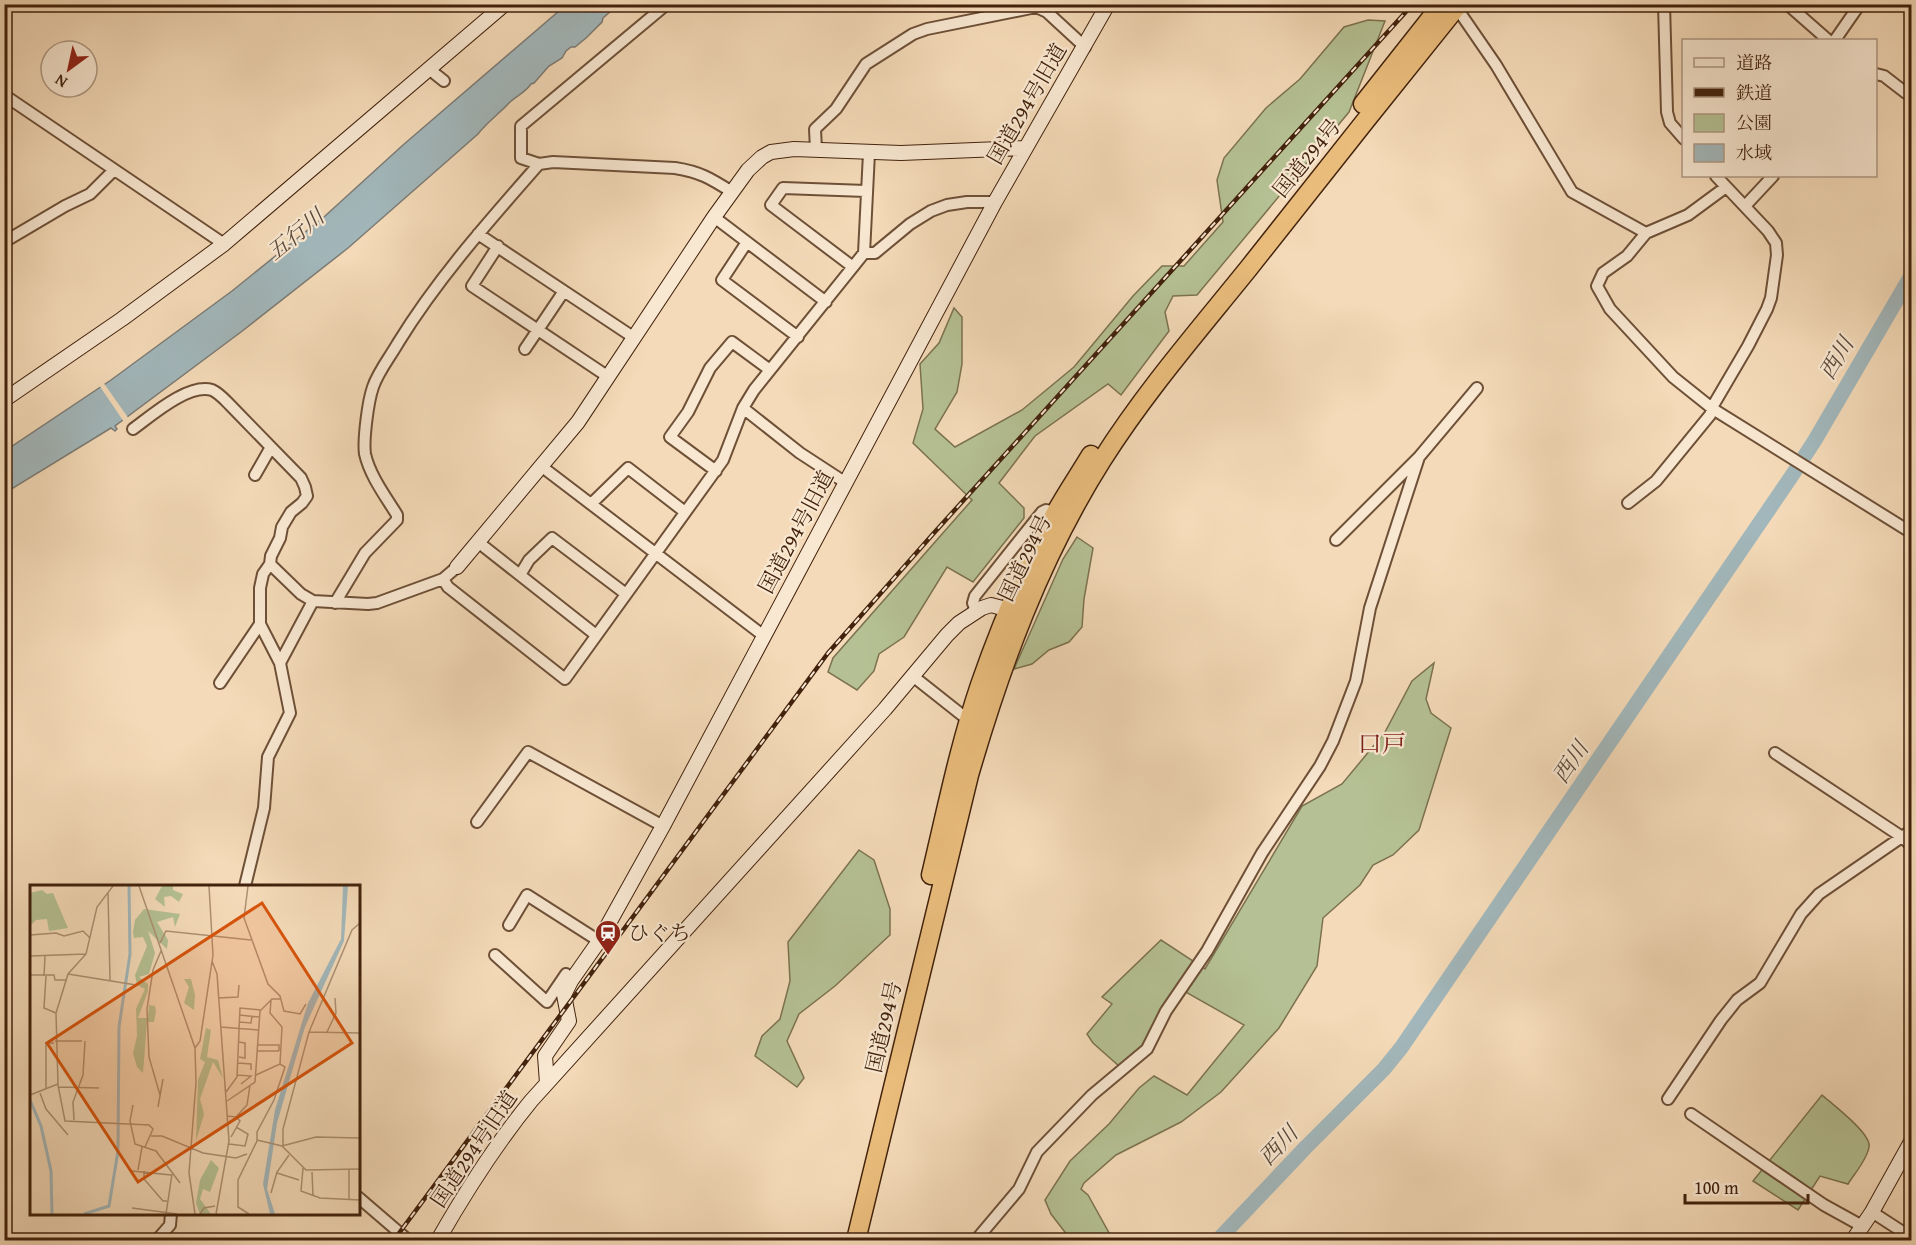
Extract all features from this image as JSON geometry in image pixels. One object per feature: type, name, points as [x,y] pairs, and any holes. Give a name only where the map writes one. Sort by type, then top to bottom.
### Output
[{"type":"highway","name":"国道294号","points":[[856,1240],[969,775],[1016,611],[1056,512],[1141,383],[1453,5]]},
{"type":"highway","name":"国道294号","points":[[845,1240],[953,780],[987,666],[1101,462],[1130,419],[1453,5]]},
{"type":"street","points":[[4,400],[122,319],[224,244],[505,4]]},
{"type":"street","points":[[667,4],[521,126],[521,158],[539,164],[553,162],[684,170],[706,176],[732,192]]},
{"type":"street","name":"国道294号旧道","points":[[547,1083],[545,1056],[569,1021],[560,996],[564,995],[599,941],[663,826],[994,202],[1108,4]]},
{"type":"street","points":[[1664,4],[1667,112],[1670,123],[1682,138]]},
{"type":"street","points":[[1787,4],[1827,39]]},
{"type":"street","points":[[1836,39],[1860,4]]},
{"type":"street","points":[[1453,5],[1496,65],[1572,192],[1646,233]]},
{"type":"street","points":[[816,150],[815,129],[836,109],[866,64],[913,34],[1031,6],[1047,12],[1085,47]]},
{"type":"street","points":[[429,69],[444,81]]},
{"type":"street","points":[[1877,74],[1884,76],[1906,93]]},
{"type":"street","points":[[4,94],[224,244]]},
{"type":"street","points":[[270,564],[301,594],[313,601],[335,603],[377,603],[443,579],[457,567],[578,422],[714,217],[754,163],[771,152],[794,149],[900,153],[1024,148]]},
{"type":"street","points":[[443,579],[447,587],[565,679],[716,471],[723,460],[743,408],[770,370],[864,253],[868,153]]},
{"type":"street","points":[[335,603],[365,553],[397,520],[397,515],[373,474],[366,455],[369,401],[374,383],[419,311],[478,234],[539,164]]},
{"type":"street","points":[[4,242],[90,194],[114,170]]},
{"type":"street","points":[[1628,503],[1656,481],[1671,465],[1710,415],[1771,298],[1777,255],[1776,243],[1717,177]]},
{"type":"street","points":[[1745,206],[1772,177]]},
{"type":"street","points":[[1726,187],[1688,215],[1646,233],[1627,256],[1603,273],[1598,286],[1610,309],[1673,377],[1713,409],[1911,533]]},
{"type":"street","points":[[853,267],[771,205],[783,188],[866,191]]},
{"type":"street","points":[[864,253],[875,253],[910,224],[931,211],[947,205],[967,202],[994,202]]},
{"type":"street","points":[[714,217],[826,302]]},
{"type":"street","points":[[478,234],[633,337]]},
{"type":"street","points":[[747,242],[722,280],[798,337]]},
{"type":"street","points":[[498,246],[472,286],[607,376]]},
{"type":"street","points":[[525,349],[564,291]]},
{"type":"street","points":[[716,471],[670,437],[688,412],[710,368],[732,342],[770,370]]},
{"type":"street","points":[[1336,540],[1419,457],[1477,388]]},
{"type":"street","points":[[133,429],[178,398],[191,392],[211,390],[219,394],[271,447],[301,478],[305,487],[307,496],[291,512],[282,527],[270,564],[263,574],[260,588],[260,624],[280,663],[290,713],[268,757],[264,808],[245,885]]},
{"type":"street","points":[[743,408],[800,453],[846,483]]},
{"type":"street","points":[[255,475],[271,447]]},
{"type":"street","points":[[976,1240],[1019,1189],[1037,1152],[1092,1095],[1146,1049],[1166,1011],[1207,951],[1262,853],[1320,766],[1333,741],[1356,681],[1370,608],[1419,457]]},
{"type":"street","points":[[542,466],[764,636]]},
{"type":"street","points":[[591,504],[628,468],[685,512]]},
{"type":"street","points":[[975,612],[973,603],[975,596],[1042,512],[1046,510],[1056,512]]},
{"type":"street","points":[[520,575],[529,560],[552,538],[626,594]]},
{"type":"street","points":[[478,542],[596,635]]},
{"type":"street","points":[[280,663],[313,601]]},
{"type":"street","name":"国道294号旧道","points":[[438,1240],[485,1161],[518,1117],[914,677],[947,634],[975,612],[991,605],[1016,611]]},
{"type":"street","points":[[220,683],[260,624]]},
{"type":"street","points":[[914,677],[962,715],[970,718]]},
{"type":"street","points":[[477,822],[528,752],[663,826]]},
{"type":"street","points":[[1775,753],[1902,837],[1911,846]]},
{"type":"street","points":[[1668,1099],[1721,1020],[1737,1000],[1760,982],[1801,914],[1819,894],[1911,830]]},
{"type":"street","points":[[509,925],[527,896],[599,941]]},
{"type":"street","points":[[495,955],[547,1002],[560,996],[566,974]]},
{"type":"street","points":[[1691,1114],[1824,1205],[1862,1226]]},
{"type":"street","points":[[1853,1240],[1872,1212],[1911,1140]]},
{"type":"street","points":[[360,1199],[408,1240]]},
{"type":"street","points":[[1872,1212],[1911,1239]]},
{"type":"street","points":[[157,1240],[170,1225],[171,1215]]},
{"type":"green space","points":[[1368,20],[1385,21],[1349,112],[1197,295],[1173,296],[1165,312],[1169,331],[1121,395],[1108,384],[1035,436],[999,483],[1024,508],[1024,518],[973,582],[947,567],[904,637],[879,654],[874,671],[857,690],[828,672],[833,658],[972,500],[913,443],[923,409],[920,364],[939,343],[954,308],[962,317],[962,364],[957,392],[935,429],[955,447],[1022,410],[1074,367],[1133,296],[1162,266],[1184,266],[1223,222],[1217,180],[1224,158],[1266,108],[1300,79],[1344,27]]},
{"type":"green space","points":[[1077,537],[1093,548],[1084,599],[1082,627],[1069,642],[1049,650],[1032,664],[1014,669],[1063,559]]},
{"type":"green space","points":[[1434,663],[1426,699],[1431,713],[1451,728],[1419,830],[1393,855],[1373,865],[1360,885],[1323,918],[1317,966],[1279,1028],[1221,1092],[1181,1122],[1116,1155],[1084,1183],[1081,1189],[1088,1195],[1113,1240],[1071,1240],[1051,1214],[1045,1200],[1070,1161],[1109,1124],[1139,1088],[1154,1076],[1187,1095],[1244,1025],[1177,987],[1143,1047],[1119,1066],[1093,1043],[1087,1034],[1112,1004],[1102,997],[1161,940],[1205,969],[1302,806],[1342,784],[1385,732],[1412,681]]},
{"type":"green space","points":[[859,850],[874,860],[890,909],[890,935],[835,986],[799,1014],[787,1041],[804,1078],[797,1087],[755,1056],[762,1036],[780,1019],[790,981],[788,942]]},
{"type":"green space","points":[[1822,1095],[1858,1127],[1868,1141],[1868,1152],[1848,1184],[1820,1176],[1798,1210],[1753,1181]]},
{"type":"water","points":[[566,5],[623,5],[603,18],[602,22],[586,38],[575,47],[571,47],[562,58],[549,66],[534,83],[509,103],[478,134],[348,248],[115,426],[117,429],[115,431],[111,428],[5,493],[5,451],[111,380],[232,291],[325,216],[403,145]]},
{"type":"pier","points":[[103,382],[129,419],[124,422],[99,385]]},
{"type":"waterway","name":"西川","points":[[1218,1240],[1384,1069],[1401,1048],[1791,477],[1912,274]]},
{"type":"railway","points":[[394,1240],[828,653],[1413,4]]},
{"type":"place","name":"ひぐち","points":[[608,956]]},
{"type":"district","name":"口戸","points":[[1382,744]]},
{"type":"water label","name":"五行川","points":[[295,234]]}]
